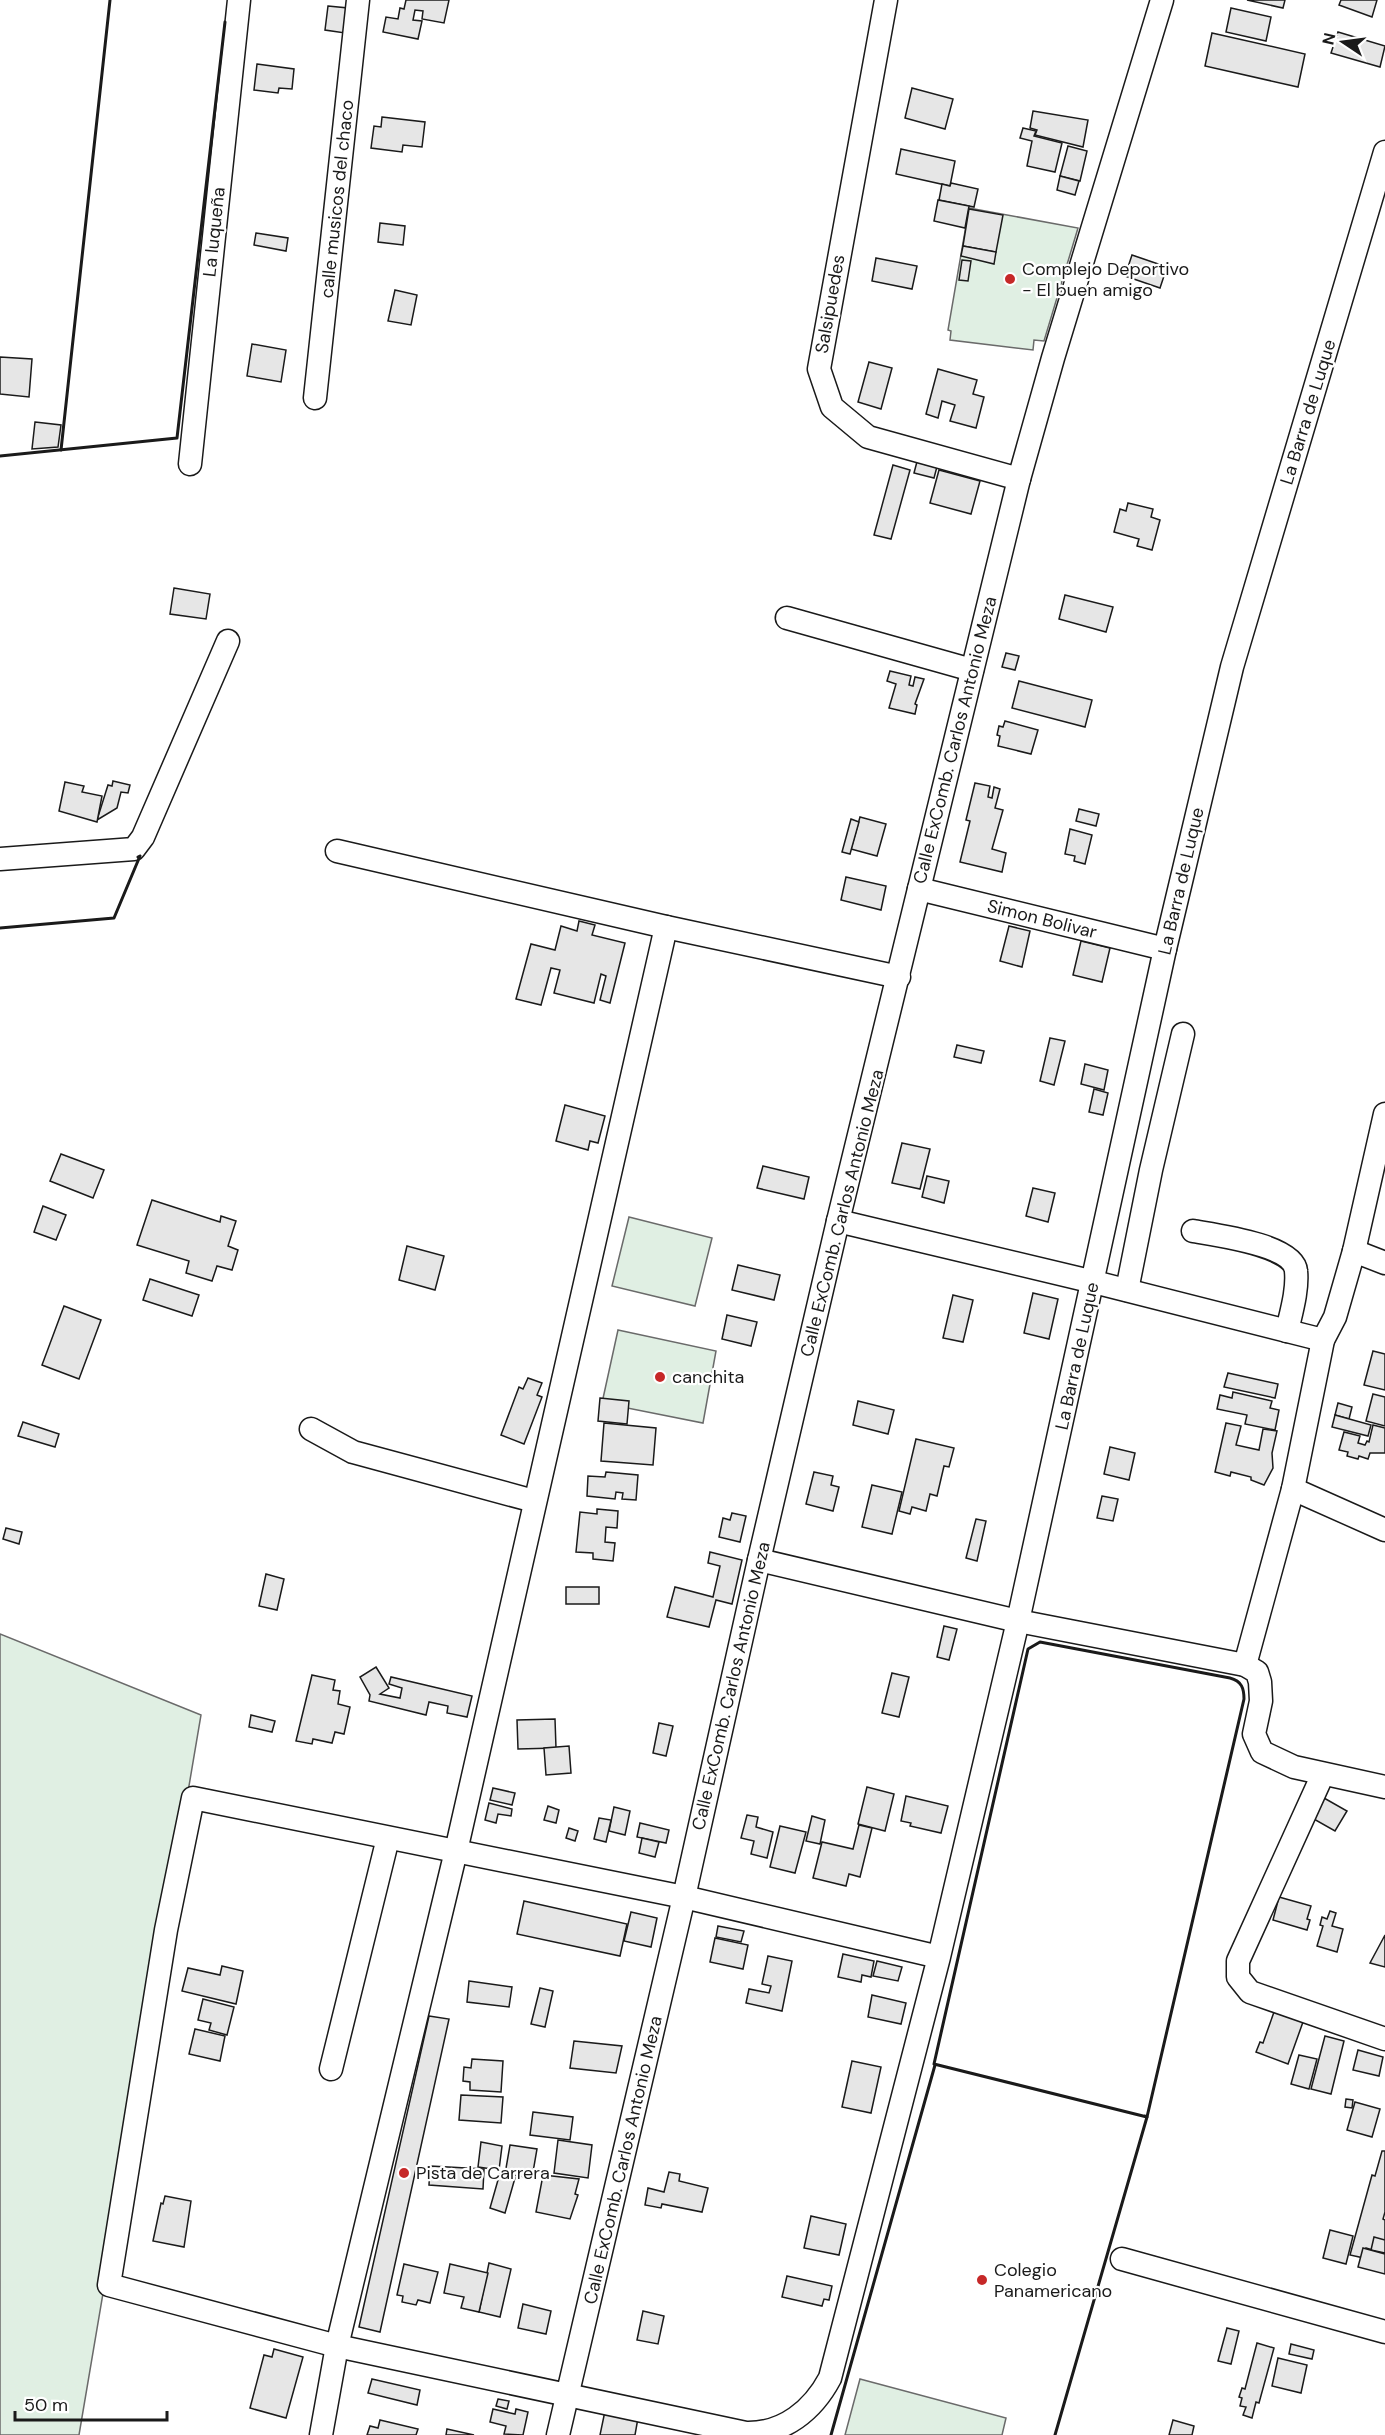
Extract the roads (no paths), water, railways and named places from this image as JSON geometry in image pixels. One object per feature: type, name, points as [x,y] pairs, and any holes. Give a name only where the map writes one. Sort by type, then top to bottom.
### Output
[{"type":"street","name":"La luqueña","points":[[190,464],[238,0]]},
{"type":"street","name":"calle musicos del chaco","points":[[315,398],[358,0]]},
{"type":"street","name":"Salsipuedes","points":[[886,0],[819,369],[832,407],[868,437],[1019,479]]},
{"type":"street","name":"Calle ExComb. Carlos Antonio Meza","points":[[558,2435],[684,1897],[838,1221],[1019,479],[1053,358],[1162,0]]},
{"type":"street","name":"La Barra de Luque","points":[[388,1838],[193,1798],[165,1930],[109,2285],[337,2346],[746,2433],[757,2433],[788,2423],[804,2412],[819,2398],[830,2378],[939,1957],[1018,1621],[1094,1282],[1165,949],[1232,667],[1385,152]]},
{"type":"street","points":[[787,618],[972,670]]},
{"type":"street","points":[[0,859],[134,849],[143,837],[228,641]]},
{"type":"street","points":[[337,851],[899,978]]},
{"type":"street","name":"Simon Bolivar","points":[[919,889],[1165,949]]},
{"type":"street","points":[[321,2435],[337,2346],[456,1851],[666,927]]},
{"type":"street","points":[[1128,1290],[1183,1034]]},
{"type":"street","points":[[1245,1665],[1293,1489],[1323,1340],[1335,1317],[1354,1251],[1385,1114]]},
{"type":"street","points":[[838,1221],[1128,1290],[1323,1340]]},
{"type":"street","points":[[1193,1231],[1277,1250],[1291,1259],[1296,1270],[1287,1331]]},
{"type":"street","points":[[1354,1251],[1385,1263]]},
{"type":"street","points":[[311,1429],[352,1452],[534,1501]]},
{"type":"street","points":[[1293,1489],[1385,1530]]},
{"type":"street","points":[[759,1560],[1018,1621],[1245,1665],[1257,1672],[1260,1682],[1261,1701],[1254,1734],[1262,1752],[1294,1767],[1385,1787]]},
{"type":"street","points":[[1323,1774],[1238,1961],[1238,1977],[1250,1992],[1385,2039]]},
{"type":"street","points":[[331,2069],[388,1838],[684,1897],[939,1957]]},
{"type":"street","points":[[1122,2259],[1385,2332]]},
{"type":"place","name":"Complejo Deportivo - El buen amigo","points":[[1010,279]]},
{"type":"place","name":"canchita","points":[[660,1377]]},
{"type":"place","name":"Pista de Carrera","points":[[404,2173]]},
{"type":"place","name":"Colegio Panamericano","points":[[982,2280]]}]
